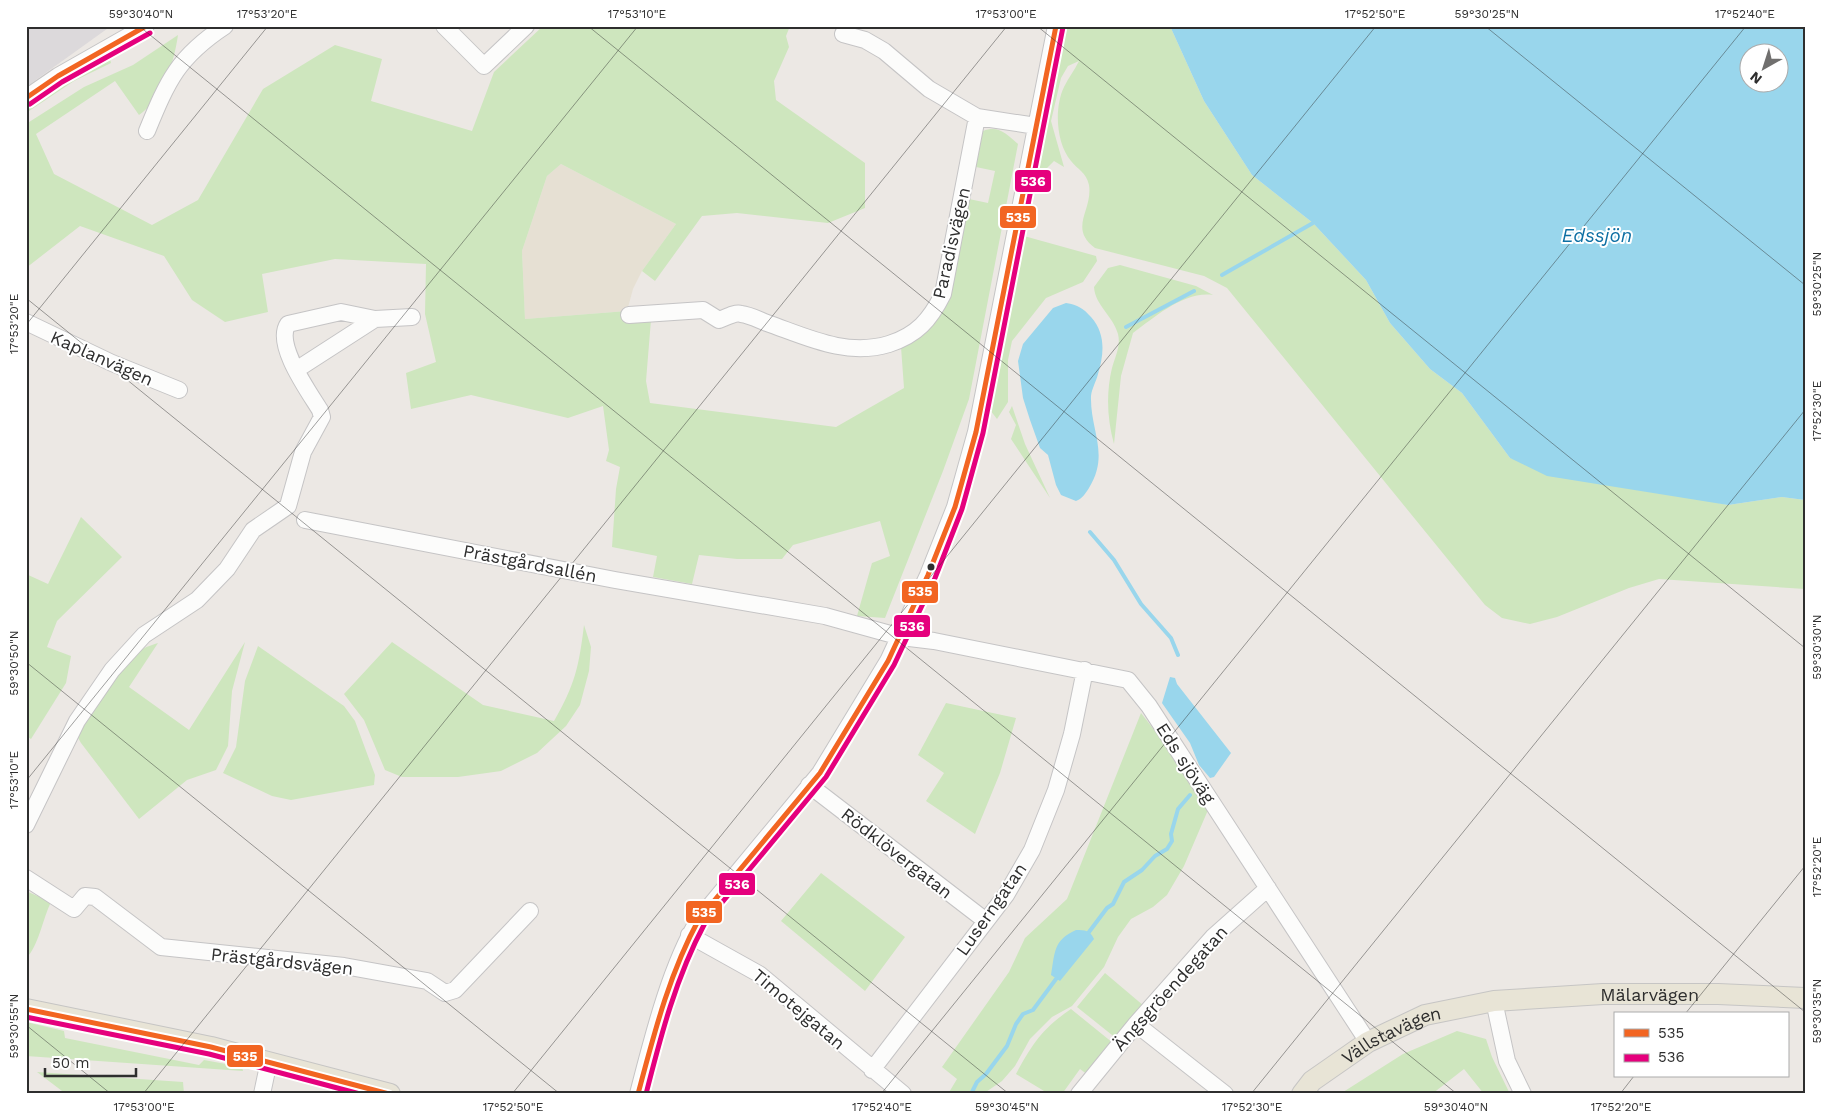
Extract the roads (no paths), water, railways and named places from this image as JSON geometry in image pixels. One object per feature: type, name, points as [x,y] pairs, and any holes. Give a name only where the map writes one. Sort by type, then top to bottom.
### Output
[{"type":"main road","name":"Mälarvägen","points":[[1494,1001],[1602,994],[1718,994],[1805,998]]},
{"type":"main road","name":"Vällstavägen","points":[[1302,1094],[1312,1080],[1368,1042],[1425,1015],[1494,1001]]},
{"type":"main road","points":[[26,1009],[269,1061],[390,1094]]},
{"type":"street","points":[[26,98],[58,76],[146,26]]},
{"type":"street","points":[[147,131],[165,87],[178,65],[195,47],[225,26]]},
{"type":"street","points":[[444,26],[484,66],[526,26]]},
{"type":"street","points":[[638,1094],[652,1041],[689,935],[699,919],[820,773],[851,724],[901,637],[954,507],[976,432],[1056,26]]},
{"type":"street","points":[[843,34],[866,40],[884,51],[929,89],[977,116],[1036,126]]},
{"type":"street","name":"Paradisvägen","points":[[629,315],[703,310],[719,320],[739,313],[834,347],[878,348],[903,339],[920,329],[933,314],[943,294],[977,116]]},
{"type":"street","points":[[26,824],[77,721],[112,670],[144,636],[197,600],[227,569],[252,530],[288,506],[303,452],[322,417],[320,410],[290,361],[284,334],[288,324],[341,312],[375,319],[412,317]]},
{"type":"street","points":[[296,370],[375,319]]},
{"type":"street","name":"Kaplanvägen","points":[[26,322],[106,361],[178,390]]},
{"type":"street","name":"Prästgårdsallén","points":[[305,520],[615,580],[825,616],[901,637]]},
{"type":"street","name":"Eds sjöväg","points":[[901,637],[934,641],[1128,680],[1149,706],[1368,1042]]},
{"type":"street","name":"Luserngatan","points":[[872,1070],[1006,895],[1032,850],[1056,790],[1072,734],[1085,670]]},
{"type":"street","name":"Rödklövergatan","points":[[809,785],[986,921]]},
{"type":"street","name":"Prästgårdsvägen","points":[[26,878],[74,909],[85,896],[95,897],[161,947],[344,966],[427,981],[445,994],[455,990],[530,911]]},
{"type":"street","name":"Ängsgröendegatan","points":[[1079,1094],[1136,1024],[1213,937],[1268,888]]},
{"type":"street","name":"Timotejgatan","points":[[689,935],[759,974],[903,1094]]},
{"type":"street","points":[[1494,1001],[1507,1061],[1524,1094]]},
{"type":"street","points":[[1136,1024],[1225,1094]]},
{"type":"street","points":[[262,1094],[269,1061]]},
{"type":"water","name":"Edssjön","points":[[1170,26],[1805,26],[1805,500],[1782,497],[1728,505],[1547,476],[1510,458],[1462,393],[1430,369],[1390,323],[1366,280],[1313,223],[1252,175],[1204,101]]},
{"type":"water","points":[[1066,303],[1080,307],[1091,317],[1099,330],[1102,344],[1100,367],[1091,396],[1091,409],[1098,442],[1098,464],[1089,488],[1082,498],[1076,501],[1061,495],[1056,485],[1048,455],[1040,448],[1023,398],[1018,361],[1023,344],[1053,308]]},
{"type":"water","points":[[1170,677],[1175,678],[1177,684],[1231,753],[1214,777],[1210,778],[1199,765],[1190,743],[1162,703]]},
{"type":"water","points":[[1076,930],[1087,931],[1094,939],[1060,981],[1051,975],[1056,948],[1063,938]]},
{"type":"waterway","points":[[1222,275],[1313,223]]},
{"type":"waterway","points":[[1126,327],[1194,291]]},
{"type":"waterway","points":[[1090,532],[1114,560],[1141,604],[1171,638],[1178,655]]},
{"type":"waterway","points":[[1089,932],[1107,908],[1113,904],[1124,882],[1142,870],[1155,856],[1167,849],[1172,841],[1171,834],[1178,809],[1190,795]]},
{"type":"waterway","points":[[971,1094],[977,1082],[986,1074],[1007,1046],[1016,1024],[1023,1014],[1033,1010],[1056,979]]}]
